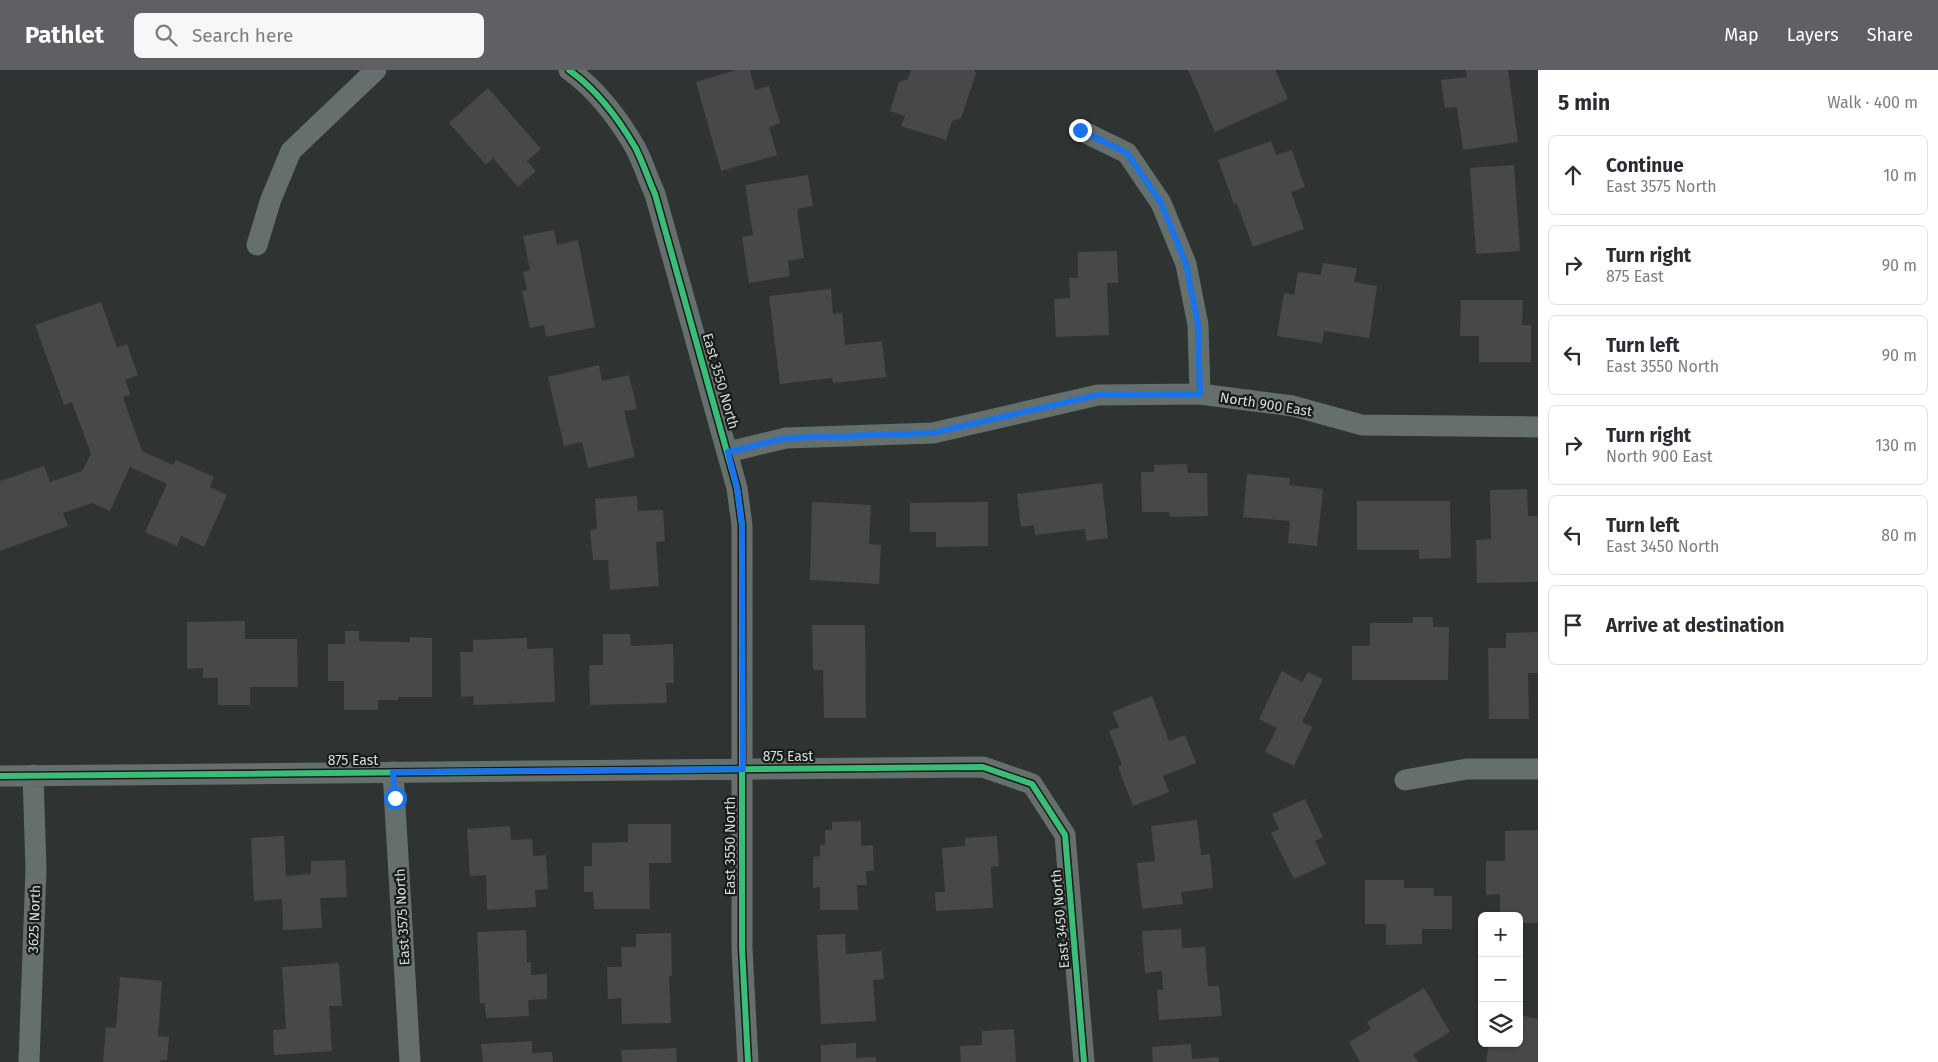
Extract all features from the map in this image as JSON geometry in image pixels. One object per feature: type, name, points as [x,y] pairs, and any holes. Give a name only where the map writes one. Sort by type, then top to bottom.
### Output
[{"type":"street","points":[[257,244],[271,199],[291,151],[376,70]]},
{"type":"street","name":"East 3550 North","points":[[569,70],[586,82],[612,114],[635,148],[655,194],[737,488],[742,525],[742,948],[748,1062]]},
{"type":"street","points":[[1080,130],[1127,153],[1161,203],[1186,264],[1198,325],[1200,394]]},
{"type":"street","name":"North 900 East","points":[[728,452],[786,438],[932,433],[1098,395],[1200,394],[1293,406],[1362,425],[1538,427]]},
{"type":"street","name":"875 East","points":[[0,776],[983,767],[1032,784]]},
{"type":"street","points":[[1404,780],[1467,769],[1538,769]]},
{"type":"street","name":"East 3575 North","points":[[393,772],[410,1062]]},
{"type":"street","name":"3625 North","points":[[29,1062],[36,870],[33,775]]},
{"type":"street","name":"East 3450 North","points":[[1032,784],[1065,835],[1084,1062]]},
{"type":"building","points":[[736,70],[750,70],[755,90],[769,86],[780,123],[769,127],[777,155],[721,171],[696,82]]},
{"type":"building","points":[[911,70],[974,70],[976,73],[961,118],[952,121],[946,140],[901,126],[905,116],[890,111],[899,82],[908,79]]},
{"type":"building","points":[[1188,70],[1275,70],[1288,99],[1215,132]]},
{"type":"building","points":[[1466,70],[1508,70],[1518,142],[1463,150],[1457,107],[1445,108],[1441,80],[1467,77]]},
{"type":"building","points":[[488,88],[541,149],[527,161],[536,171],[518,187],[493,158],[486,165],[449,123]]},
{"type":"building","points":[[1271,141],[1276,155],[1292,150],[1305,187],[1291,192],[1304,229],[1253,247],[1237,203],[1234,204],[1218,160]]},
{"type":"building","points":[[1514,165],[1520,251],[1476,254],[1470,168]]},
{"type":"building","points":[[808,175],[813,206],[797,209],[804,258],[788,261],[790,276],[749,283],[742,237],[753,235],[745,185]]},
{"type":"building","points":[[554,230],[557,245],[578,240],[595,327],[546,337],[544,325],[530,328],[522,291],[527,290],[523,272],[530,270],[523,236]]},
{"type":"building","points":[[1117,251],[1118,283],[1107,283],[1109,335],[1056,337],[1054,299],[1070,298],[1069,278],[1078,278],[1078,252]]},
{"type":"building","points":[[1323,263],[1357,268],[1354,282],[1377,286],[1369,338],[1324,331],[1322,343],[1277,336],[1284,293],[1294,295],[1298,272],[1321,275]]},
{"type":"building","points":[[831,289],[833,314],[842,313],[845,345],[882,341],[886,377],[833,383],[832,378],[780,384],[769,296]]},
{"type":"building","points":[[1461,300],[1523,300],[1522,325],[1531,325],[1531,362],[1479,362],[1479,336],[1460,336]]},
{"type":"building","points":[[101,302],[117,348],[127,344],[138,375],[125,380],[131,395],[123,397],[142,451],[173,465],[176,460],[214,477],[210,487],[227,495],[204,547],[181,536],[177,546],[145,532],[167,484],[130,467],[110,511],[92,503],[63,513],[68,526],[0,551],[0,481],[44,466],[50,482],[82,471],[91,454],[72,402],[64,405],[35,325]]},
{"type":"building","points":[[599,365],[602,381],[629,375],[637,409],[624,411],[635,457],[588,468],[582,442],[564,446],[548,377]]},
{"type":"building","points":[[1187,464],[1188,473],[1207,473],[1208,516],[1170,517],[1169,512],[1142,512],[1141,472],[1154,472],[1154,465]]},
{"type":"building","points":[[1247,474],[1290,478],[1289,485],[1323,489],[1317,546],[1288,543],[1290,521],[1243,517]]},
{"type":"building","points":[[1102,483],[1108,538],[1086,541],[1085,529],[1035,535],[1034,525],[1021,527],[1017,494]]},
{"type":"building","points":[[1527,489],[1528,516],[1538,516],[1538,582],[1477,583],[1476,540],[1491,539],[1490,490]]},
{"type":"building","points":[[637,496],[638,511],[663,510],[665,541],[656,542],[659,586],[610,590],[608,560],[593,560],[590,530],[597,529],[595,499]]},
{"type":"building","points":[[1357,501],[1450,501],[1451,558],[1419,559],[1419,550],[1357,550]]},
{"type":"building","points":[[812,502],[871,505],[869,544],[881,545],[879,584],[810,580]]},
{"type":"building","points":[[988,502],[988,546],[936,547],[936,532],[910,532],[910,503]]},
{"type":"building","points":[[1413,617],[1433,617],[1433,627],[1449,627],[1448,680],[1352,680],[1352,646],[1370,646],[1370,623],[1413,623]]},
{"type":"building","points":[[245,621],[245,639],[297,639],[298,687],[250,687],[250,705],[218,705],[218,678],[203,678],[203,668],[187,669],[187,622]]},
{"type":"building","points":[[812,625],[865,625],[866,718],[824,718],[823,670],[813,670]]},
{"type":"building","points":[[345,631],[359,631],[359,641],[410,642],[410,637],[432,638],[432,697],[398,697],[398,700],[378,700],[378,710],[344,710],[344,681],[328,681],[328,644],[345,644]]},
{"type":"building","points":[[1538,632],[1538,673],[1528,673],[1529,719],[1489,719],[1488,648],[1506,648],[1506,633]]},
{"type":"building","points":[[603,634],[630,634],[631,646],[673,644],[674,683],[666,683],[667,703],[590,705],[589,665],[603,665]]},
{"type":"building","points":[[527,638],[527,649],[553,648],[555,702],[474,705],[473,696],[461,697],[460,652],[473,652],[473,640]]},
{"type":"building","points":[[1282,671],[1302,682],[1308,672],[1323,679],[1302,722],[1312,727],[1294,766],[1265,752],[1277,728],[1259,719]]},
{"type":"building","points":[[1152,696],[1169,741],[1185,735],[1196,763],[1163,776],[1169,792],[1133,806],[1118,767],[1122,765],[1109,731],[1119,727],[1112,712]]},
{"type":"building","points":[[1305,799],[1323,837],[1315,841],[1326,864],[1294,879],[1271,833],[1279,829],[1272,814]]},
{"type":"building","points":[[1197,820],[1201,855],[1210,854],[1213,888],[1181,892],[1183,904],[1142,909],[1137,863],[1155,861],[1151,826]]},
{"type":"building","points":[[861,821],[861,846],[873,845],[874,871],[866,871],[867,885],[857,885],[858,910],[820,910],[820,887],[813,888],[813,857],[820,856],[820,845],[825,845],[825,830],[832,830],[832,822]]},
{"type":"building","points":[[628,824],[671,824],[671,863],[649,863],[650,909],[594,909],[593,892],[584,892],[584,866],[592,866],[592,843],[628,842]]},
{"type":"building","points":[[510,826],[511,840],[532,839],[533,856],[546,855],[548,889],[535,890],[536,907],[487,910],[486,875],[470,876],[467,829]]},
{"type":"building","points":[[1538,830],[1538,923],[1523,923],[1523,912],[1500,912],[1500,894],[1486,895],[1486,861],[1505,861],[1505,831]]},
{"type":"building","points":[[284,836],[286,876],[311,874],[311,861],[345,860],[347,897],[320,898],[322,928],[283,930],[282,899],[254,901],[251,838]]},
{"type":"building","points":[[997,836],[999,866],[991,867],[993,908],[936,911],[935,892],[945,892],[942,848],[965,846],[965,838]]},
{"type":"building","points":[[1365,880],[1404,880],[1404,888],[1433,888],[1434,896],[1452,896],[1452,929],[1422,929],[1422,944],[1386,945],[1386,924],[1365,924]]},
{"type":"building","points":[[1181,929],[1182,948],[1205,947],[1208,986],[1219,986],[1222,1016],[1159,1020],[1157,990],[1163,990],[1162,971],[1145,973],[1142,931]]},
{"type":"building","points":[[526,930],[527,962],[531,962],[531,975],[547,974],[547,999],[528,1000],[529,1016],[486,1018],[485,1003],[480,1003],[477,932]]},
{"type":"building","points":[[671,933],[672,976],[669,976],[671,1023],[622,1024],[621,998],[608,999],[607,967],[622,967],[621,947],[636,947],[636,934]]},
{"type":"building","points":[[845,934],[846,954],[882,951],[884,979],[873,980],[876,1021],[821,1024],[817,935]]},
{"type":"building","points":[[339,963],[342,1006],[329,1006],[332,1051],[274,1055],[273,1030],[286,1029],[282,967]]},
{"type":"building","points":[[120,977],[162,981],[158,1036],[169,1037],[167,1060],[161,1060],[160,1062],[103,1062],[106,1027],[116,1028]]},
{"type":"building","points":[[1424,988],[1450,1032],[1413,1054],[1418,1062],[1360,1062],[1349,1042],[1371,1029],[1367,1022]]},
{"type":"building","points":[[1523,1016],[1538,1019],[1538,1062],[1486,1062],[1488,1047],[1523,1047]]},
{"type":"building","points":[[1014,1029],[1016,1062],[961,1062],[960,1046],[982,1045],[982,1031]]},
{"type":"building","points":[[532,1041],[532,1053],[552,1052],[553,1062],[483,1062],[481,1044]]},
{"type":"building","points":[[856,1043],[856,1058],[876,1057],[876,1062],[821,1062],[821,1045]]},
{"type":"building","points":[[1191,1044],[1192,1059],[1219,1057],[1219,1062],[1153,1062],[1152,1047]]},
{"type":"building","points":[[676,1048],[677,1062],[622,1062],[621,1050]]},
{"type":"cycle path","points":[[569,70],[597,95],[621,125],[638,153],[655,194],[737,488],[742,525],[742,948],[748,1062]]},
{"type":"cycle path","points":[[0,776],[983,767],[1032,784],[1065,835],[1084,1062]]},
{"type":"route","points":[[395,798],[393,772],[743,769],[742,525],[737,488],[728,452],[786,438],[932,433],[1098,395],[1200,394],[1198,325],[1186,264],[1161,203],[1127,153],[1080,130]]}]
